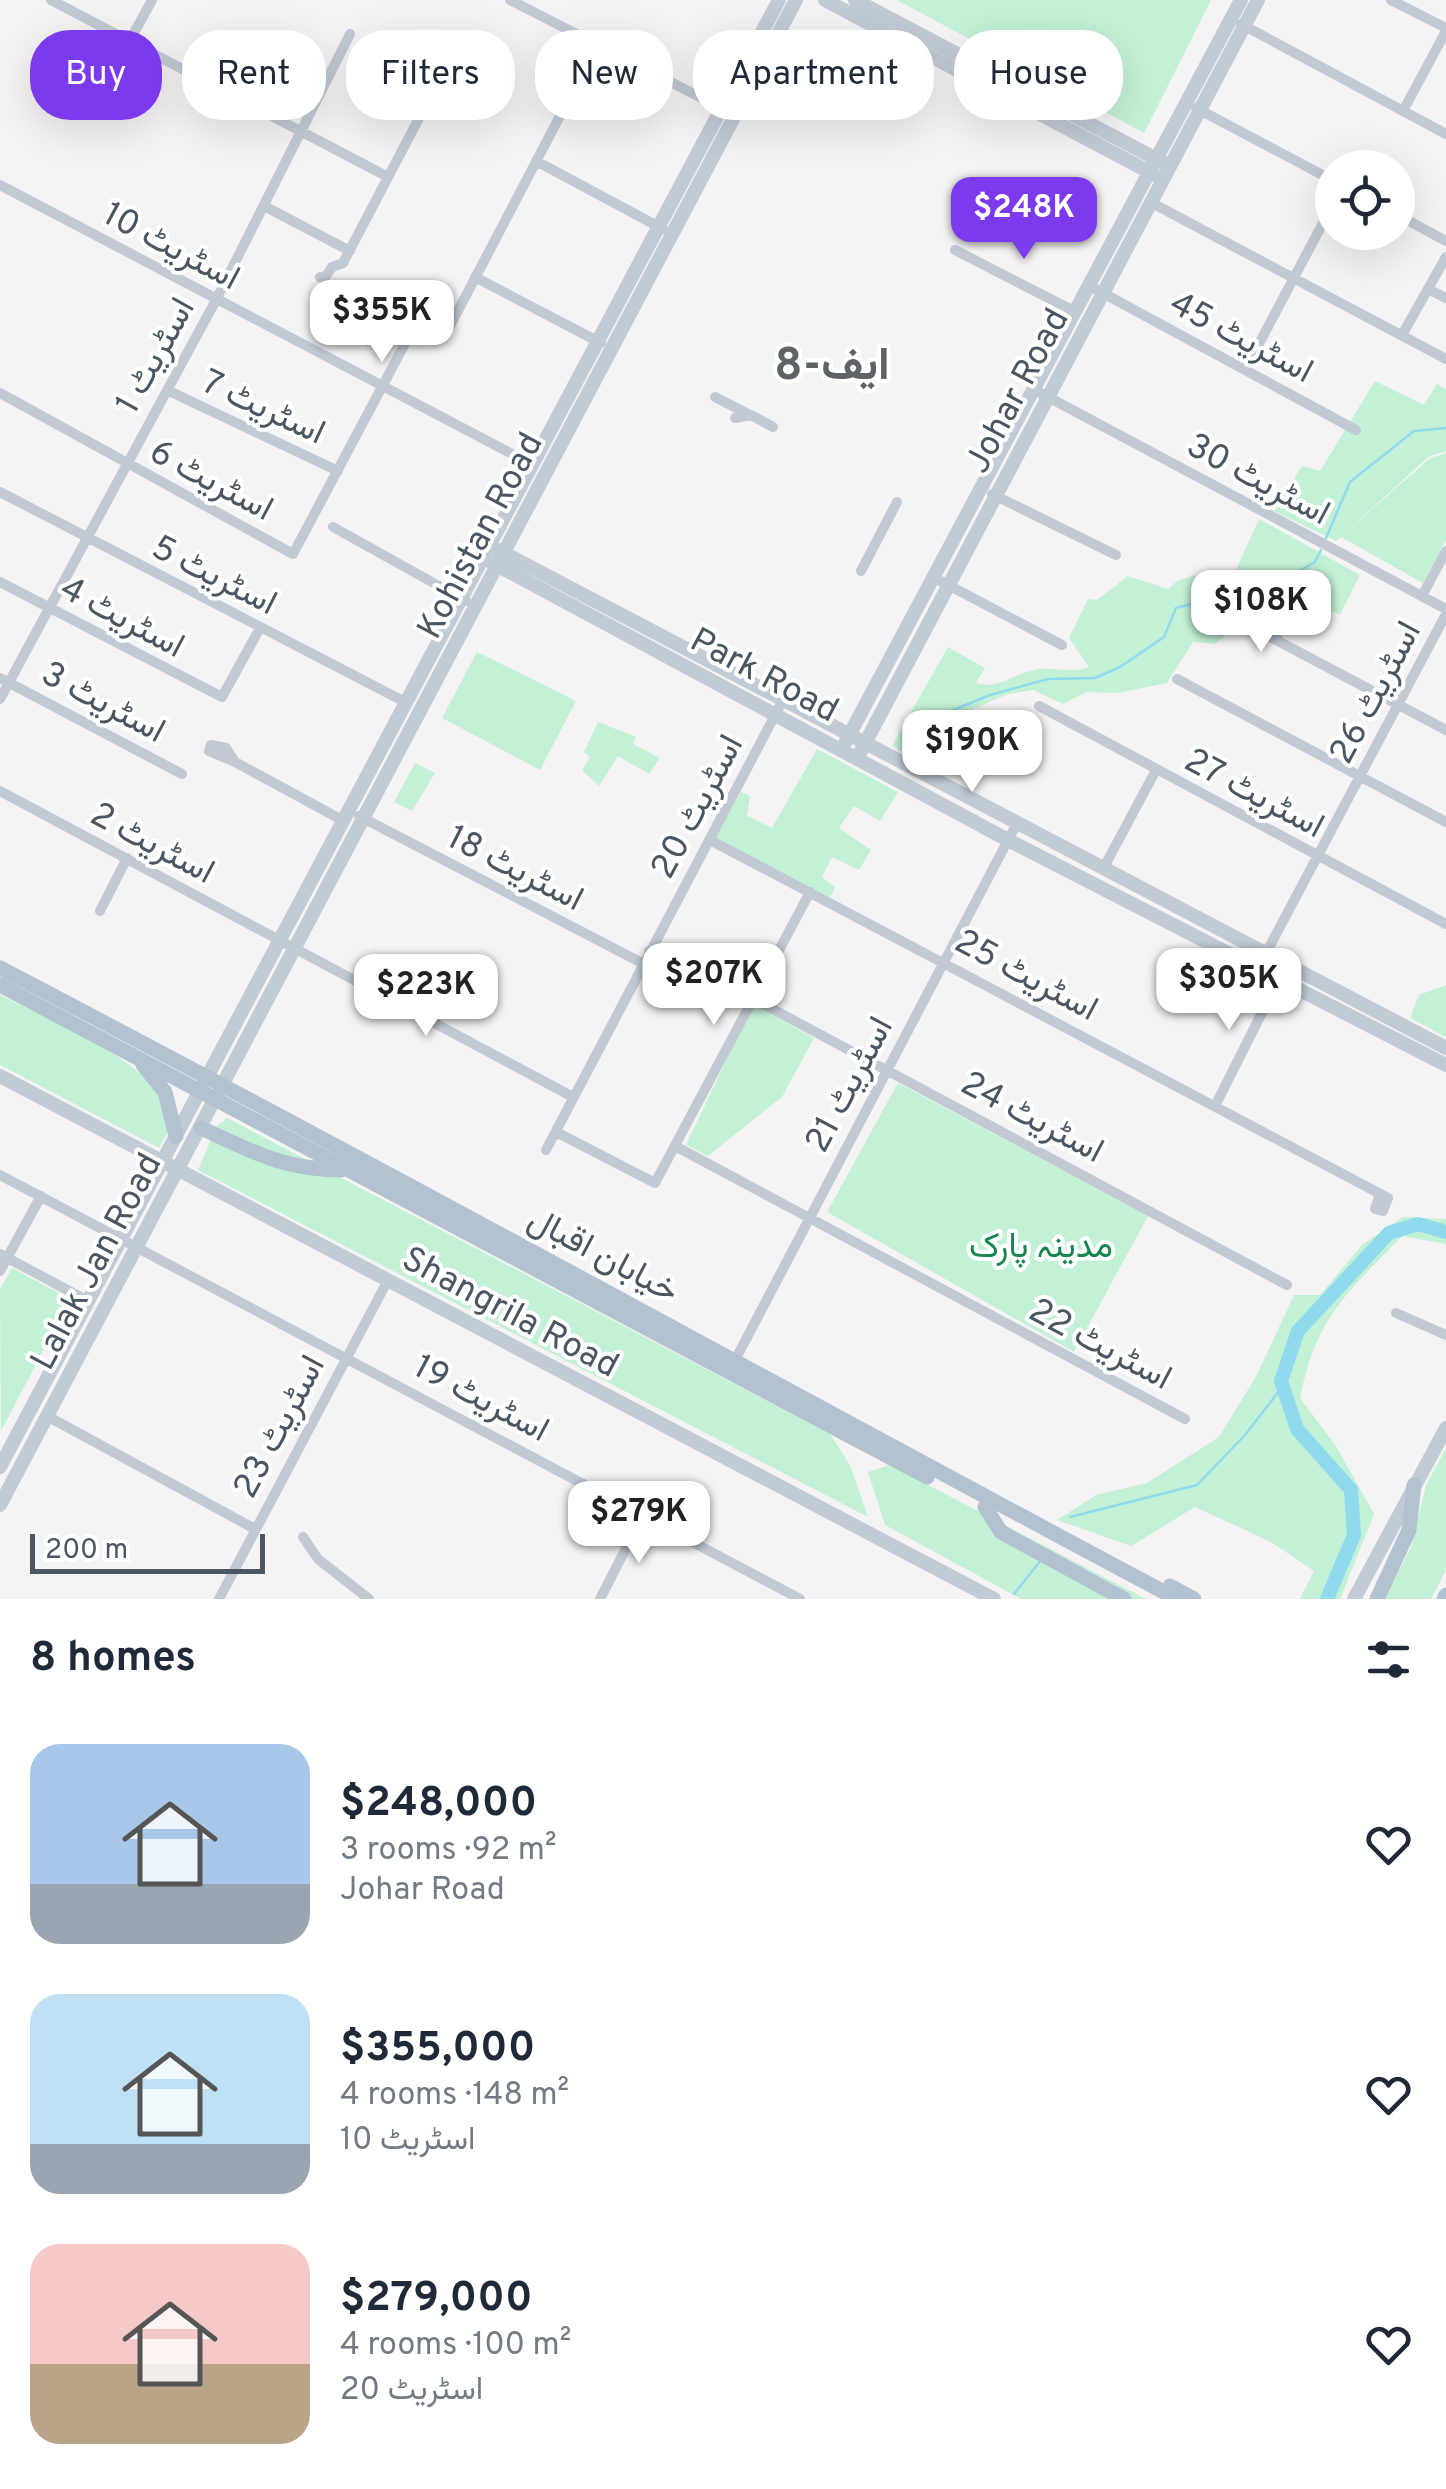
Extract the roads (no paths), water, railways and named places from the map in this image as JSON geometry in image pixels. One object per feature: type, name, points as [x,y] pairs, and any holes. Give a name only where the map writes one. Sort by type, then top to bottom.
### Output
[{"type":"main road","name":"خیابان اقبال","points":[[0,968],[204,1084],[732,1365],[1156,1599]]},
{"type":"main road","name":"خیابان اقبال","points":[[0,985],[136,1057],[204,1084]]},
{"type":"main road","points":[[136,1057],[166,1092],[176,1136]]},
{"type":"main road","name":"خیابان اقبال","points":[[220,1092],[345,1170],[732,1365]]},
{"type":"main road","points":[[200,1128],[290,1167],[345,1170]]},
{"type":"main road","points":[[1377,1599],[1409,1530],[1414,1485]]},
{"type":"main road","name":"خیابان اقبال","points":[[988,1504],[1177,1599]]},
{"type":"main road","points":[[988,1504],[1000,1532],[1124,1599]]},
{"type":"main road","points":[[988,1504],[1034,1514],[1194,1599]]},
{"type":"street","points":[[51,0],[107,30]]},
{"type":"street","points":[[136,30],[152,0]]},
{"type":"street","points":[[510,0],[693,94]]},
{"type":"street","name":"Kohistan Road","points":[[766,30],[779,0]]},
{"type":"street","name":"Kohistan Road","points":[[778,30],[796,0]]},
{"type":"street","points":[[825,0],[941,54],[1167,174]]},
{"type":"street","points":[[856,0],[941,54]]},
{"type":"street","name":"Johar Road","points":[[846,741],[988,491],[1095,288],[1152,165],[1241,0]]},
{"type":"street","name":"Johar Road","points":[[1040,392],[1074,311],[1095,288],[1152,203],[1258,0]]},
{"type":"street","points":[[1391,0],[1446,30],[1403,111]]},
{"type":"street","points":[[1230,20],[1446,134]]},
{"type":"street","name":"اسٹریٹ 1","points":[[0,699],[4,680],[88,539],[216,300],[346,42]]},
{"type":"street","points":[[162,58],[388,177]]},
{"type":"street","points":[[1186,104],[1315,171]]},
{"type":"street","points":[[320,277],[324,279],[350,251],[418,120]]},
{"type":"street","points":[[338,471],[420,319],[450,326],[558,120]]},
{"type":"street","name":"Kohistan Road","points":[[220,1092],[560,447],[606,345],[725,120]]},
{"type":"street","points":[[536,161],[667,231]]},
{"type":"street","name":"اسٹریٹ 10","points":[[0,185],[531,464]]},
{"type":"street","points":[[1152,203],[1446,359]]},
{"type":"street","points":[[264,206],[350,251]]},
{"type":"street","points":[[1415,224],[1446,241]]},
{"type":"street","points":[[1245,370],[1315,240]]},
{"type":"street","points":[[955,250],[1074,311]]},
{"type":"street","points":[[1402,335],[1446,258]]},
{"type":"street","points":[[475,277],[606,345]]},
{"type":"street","name":"اسٹریٹ 45","points":[[1095,288],[1356,430]]},
{"type":"street","points":[[1428,288],[1446,298]]},
{"type":"street","name":"Kohistan Road","points":[[204,1084],[544,439],[606,345]]},
{"type":"street","name":"اسٹریٹ 7","points":[[167,390],[338,471]]},
{"type":"street","name":"اسٹریٹ 30","points":[[1040,392],[1446,612]]},
{"type":"street","name":"اسٹریٹ 6","points":[[0,393],[293,554],[338,471]]},
{"type":"street","points":[[715,397],[773,427]]},
{"type":"street","points":[[735,418],[750,416]]},
{"type":"street","points":[[544,439],[560,447]]},
{"type":"street","points":[[531,464],[546,472]]},
{"type":"street","points":[[988,491],[1116,555]]},
{"type":"street","name":"اسٹریٹ 5","points":[[0,492],[405,702]]},
{"type":"street","points":[[861,571],[896,502]]},
{"type":"street","points":[[333,527],[476,607]]},
{"type":"street","name":"Park Road","points":[[485,551],[846,741],[1008,840],[1446,1066]]},
{"type":"street","points":[[1422,596],[1446,552]]},
{"type":"street","points":[[940,581],[1062,645]]},
{"type":"street","name":"Johar Road","points":[[862,750],[940,581]]},
{"type":"street","name":"اسٹریٹ 4","points":[[0,582],[222,697],[260,628]]},
{"type":"street","name":"اسٹریٹ 26","points":[[1258,969],[1446,612]]},
{"type":"street","points":[[1280,642],[1446,730]]},
{"type":"street","points":[[1178,679],[1446,822]]},
{"type":"street","name":"اسٹریٹ 3","points":[[4,680],[182,774]]},
{"type":"street","name":"اسٹریٹ 20","points":[[546,1150],[779,706]]},
{"type":"street","name":"اسٹریٹ 27","points":[[1038,706],[1446,924]]},
{"type":"street","name":"Park Road","points":[[862,750],[1017,823],[1446,1048]]},
{"type":"street","name":"اسٹریٹ 18","points":[[236,762],[345,815],[364,819],[642,963]]},
{"type":"street","points":[[1103,869],[1156,770]]},
{"type":"street","name":"اسٹریٹ 2","points":[[0,791],[295,949]]},
{"type":"street","name":"اسٹریٹ 21","points":[[732,1365],[1017,823]]},
{"type":"street","name":"اسٹریٹ 25","points":[[710,840],[1388,1198],[1383,1211],[1375,1209],[1380,1194]]},
{"type":"street","points":[[100,912],[127,858]]},
{"type":"street","points":[[556,1132],[655,1183],[810,892]]},
{"type":"street","points":[[295,949],[573,1097]]},
{"type":"street","name":"اسٹریٹ 24","points":[[649,951],[887,1069],[1287,1285]]},
{"type":"street","points":[[1215,1106],[1279,979]]},
{"type":"street","name":"Shangrila Road","points":[[0,1076],[994,1599]]},
{"type":"street","name":"Lalak Jan Road","points":[[0,1466],[204,1084]]},
{"type":"street","name":"Lalak Jan Road","points":[[0,1505],[220,1092]]},
{"type":"street","name":"اسٹریٹ 22","points":[[674,1146],[1185,1418]]},
{"type":"street","points":[[0,1175],[121,1238]]},
{"type":"street","points":[[0,1271],[4,1256],[41,1196]]},
{"type":"street","name":"اسٹریٹ 19","points":[[121,1238],[800,1599]]},
{"type":"street","points":[[4,1256],[88,1301]]},
{"type":"street","name":"اسٹریٹ 23","points":[[220,1599],[388,1280]]},
{"type":"street","points":[[1396,1313],[1446,1335]]},
{"type":"street","points":[[47,1416],[255,1529]]},
{"type":"street","points":[[1354,1599],[1446,1428]]},
{"type":"street","points":[[600,1599],[643,1515]]},
{"type":"street","points":[[304,1537],[332,1572],[369,1599]]},
{"type":"waterway","points":[[1326,538],[1350,482],[1414,431],[1446,428]]},
{"type":"waterway","points":[[923,730],[946,713],[990,695],[1048,679],[1095,678],[1120,667],[1164,637],[1176,608],[1216,598],[1236,606],[1315,562],[1321,550]]},
{"type":"waterway","points":[[1327,1599],[1354,1535],[1351,1490],[1297,1429],[1281,1381],[1298,1331],[1389,1233],[1418,1224],[1446,1232]]},
{"type":"waterway","points":[[1070,1517],[1197,1485],[1245,1435],[1283,1386]]},
{"type":"waterway","points":[[1014,1594],[1041,1560]]},
{"type":"district","name":"ایف-8","points":[[832,363]]},
{"type":"park label","name":"مدینہ پارک","points":[[1041,1245]]}]
